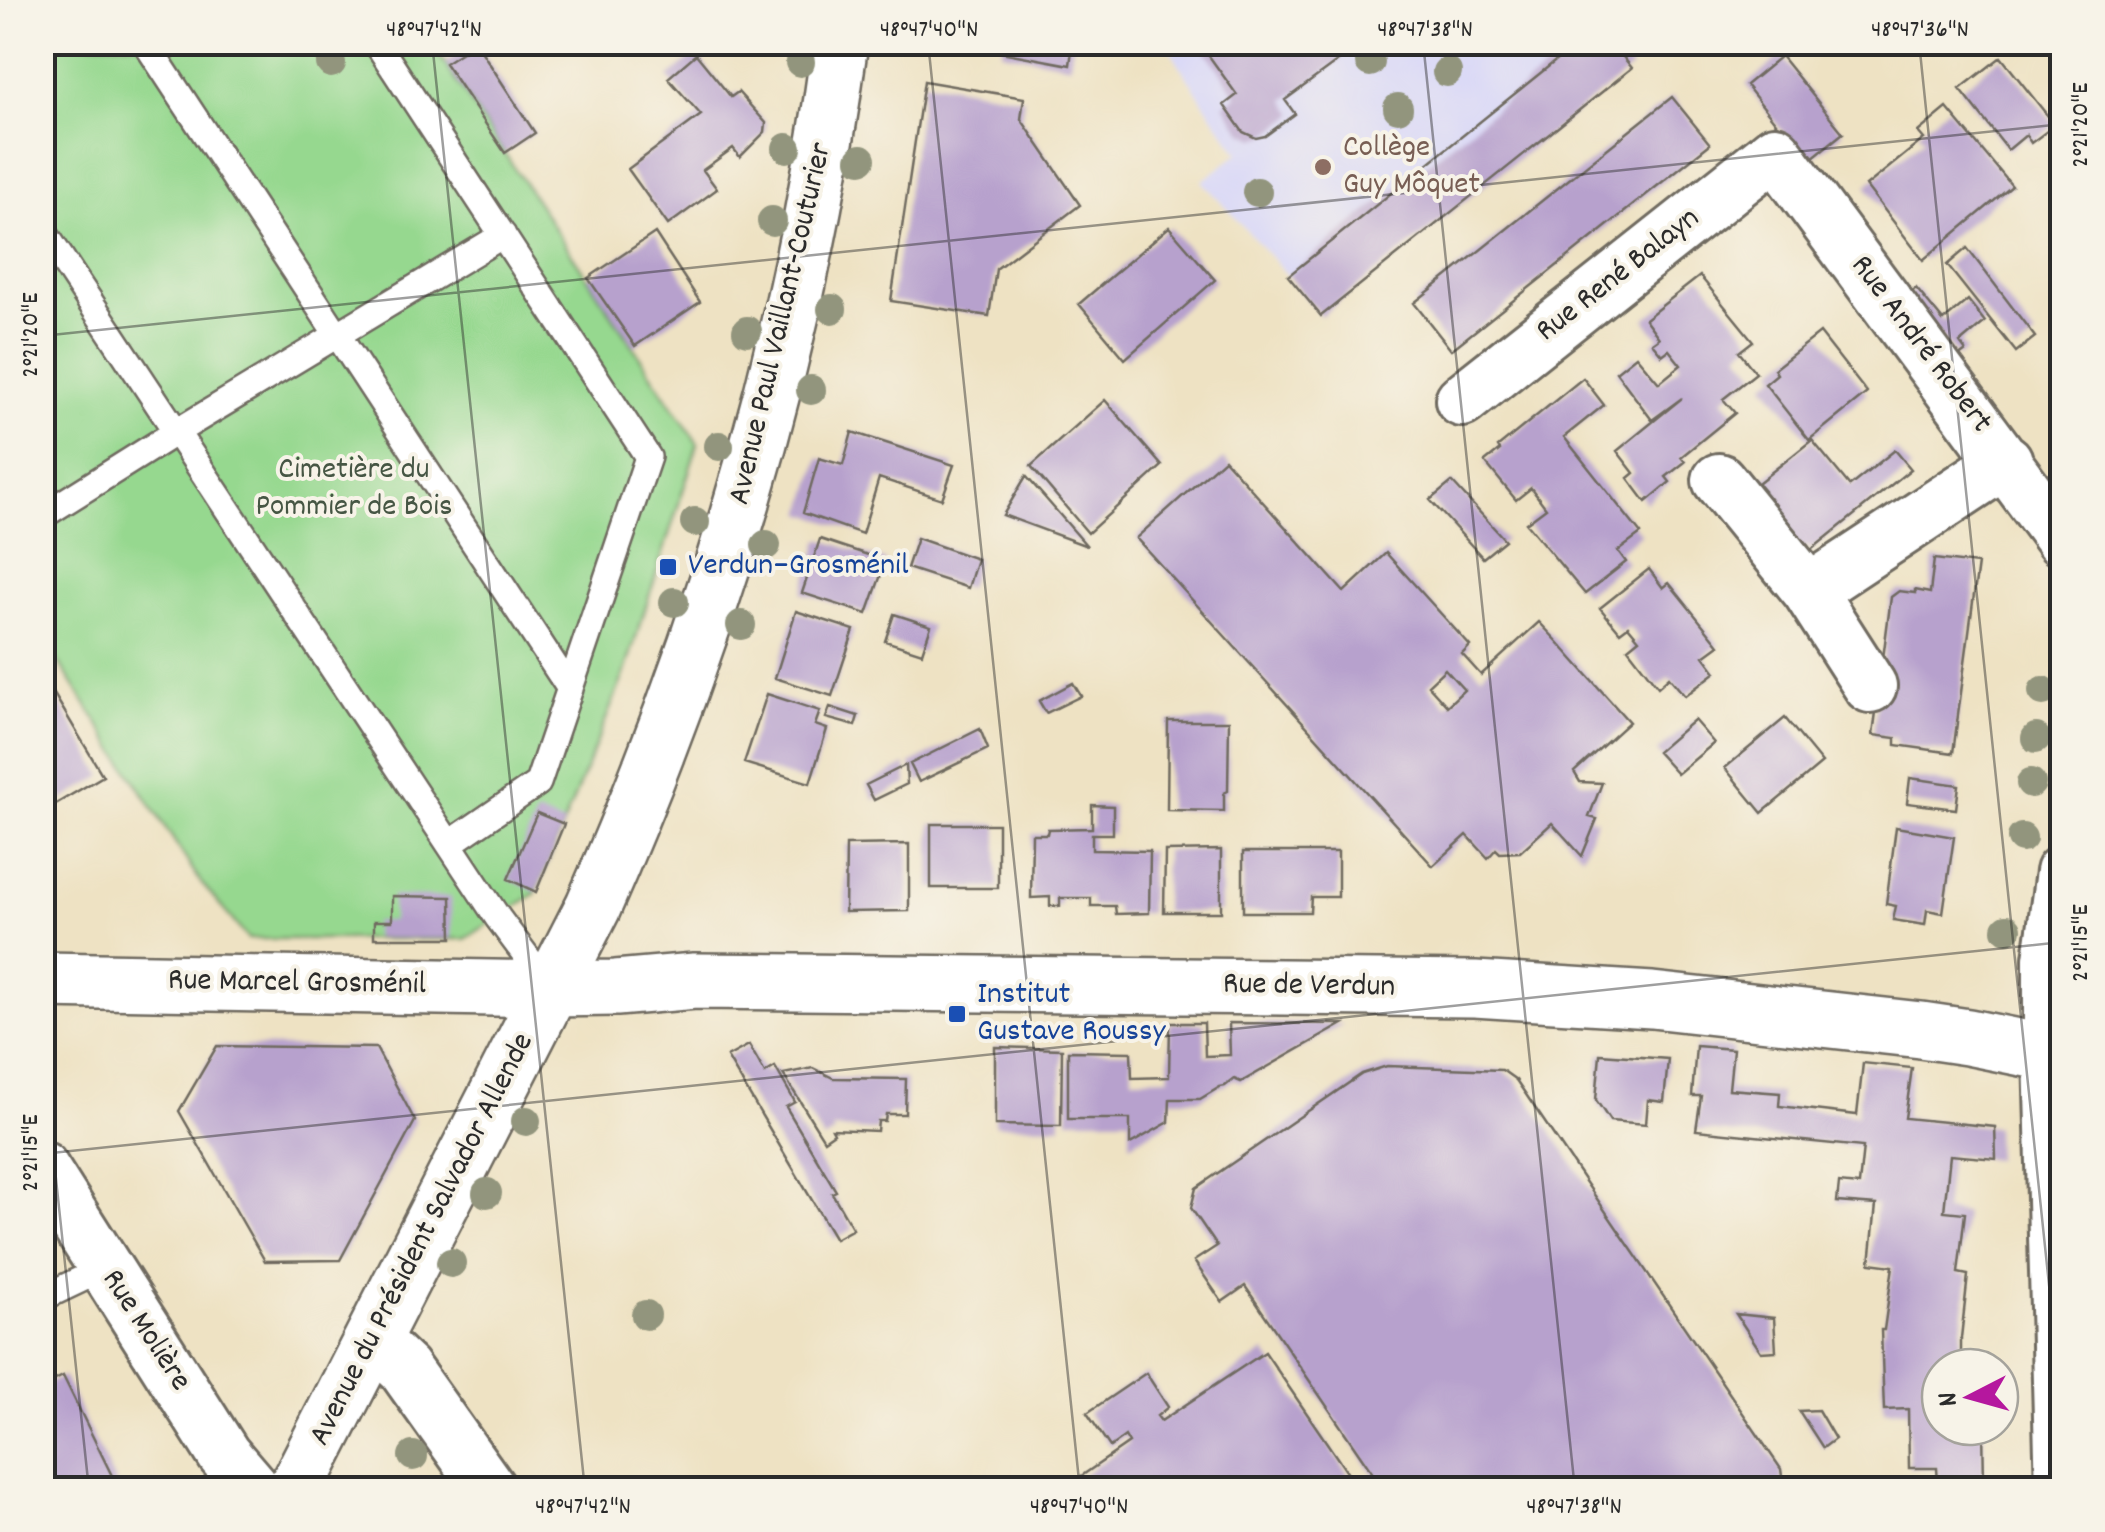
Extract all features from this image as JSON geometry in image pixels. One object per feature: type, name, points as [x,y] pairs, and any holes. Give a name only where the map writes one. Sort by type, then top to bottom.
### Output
[{"type":"street","name":"Avenue Paul Vaillant-Couturier","points":[[551,989],[634,814],[709,611],[759,450],[803,259],[840,42]]},
{"type":"street","name":"Rue René Balayn","points":[[1462,400],[1776,152]]},
{"type":"street","name":"Rue André Robert","points":[[1776,152],[2062,540]]},
{"type":"street","points":[[1809,591],[2006,461]]},
{"type":"street","points":[[1719,480],[1809,591],[1870,686]]},
{"type":"street","points":[[2062,872],[2050,959],[2056,1055],[2062,1490]]},
{"type":"street","name":"Rue Marcel Grosménil","points":[[42,980],[551,989]]},
{"type":"street","name":"Rue de Verdun","points":[[551,989],[695,981],[1474,989],[1744,1010],[1948,1034],[2056,1055]]},
{"type":"street","name":"Avenue du Président Salvador Allende","points":[[295,1490],[551,989]]},
{"type":"street","name":"Rue Molière","points":[[42,1168],[224,1455],[254,1490]]},
{"type":"street","points":[[372,1339],[404,1370],[490,1490]]},
{"type":"lane","points":[[146,42],[570,688]]},
{"type":"lane","points":[[376,42],[648,457],[538,783],[449,844]]},
{"type":"lane","points":[[42,229],[498,918],[551,989]]},
{"type":"lane","points":[[42,516],[503,236]]},
{"type":"lane","points":[[42,1298],[104,1268]]},
{"type":"shaded area","name":"Collège Guy Môquet","points":[[1166,43],[1579,43],[1288,276],[1202,181],[1239,153]]},
{"type":"green space","name":"Cimetière du Pommier de Bois","points":[[43,43],[431,43],[698,444],[624,675],[535,894],[465,939],[248,939],[200,881],[43,638]]},
{"type":"building","points":[[1003,42],[1073,42],[1070,65],[1001,52]]},
{"type":"building","points":[[1199,42],[1364,42],[1285,100],[1295,114],[1265,136],[1256,138],[1243,132],[1224,105],[1237,95]]},
{"type":"building","points":[[1579,42],[1611,42],[1632,68],[1321,316],[1288,276]]},
{"type":"building","points":[[476,43],[535,133],[505,153],[445,63]]},
{"type":"building","points":[[696,54],[731,97],[738,92],[766,123],[765,132],[740,157],[733,148],[703,170],[717,189],[668,225],[628,169],[701,115],[668,78]]},
{"type":"building","points":[[1781,56],[1843,133],[1807,162],[1746,85]]},
{"type":"building","points":[[2001,57],[2055,125],[2031,143],[2026,135],[2008,150],[1960,89]]},
{"type":"building","points":[[924,81],[1024,98],[1021,119],[1080,205],[996,269],[989,316],[891,301]]},
{"type":"building","points":[[1672,97],[1710,144],[1451,350],[1414,303]]},
{"type":"building","points":[[1947,108],[2012,186],[1923,260],[1866,186],[1924,139],[1918,132]]},
{"type":"building","points":[[1169,227],[1215,280],[1125,359],[1079,304]]},
{"type":"building","points":[[655,233],[700,302],[635,346],[588,278]]},
{"type":"building","points":[[1967,248],[2035,337],[2016,352],[1947,265]]},
{"type":"building","points":[[1700,276],[1753,341],[1739,352],[1756,373],[1723,399],[1735,413],[1681,457],[1685,462],[1666,477],[1670,482],[1646,502],[1628,478],[1634,473],[1617,451],[1682,398],[1652,420],[1616,372],[1636,356],[1659,383],[1681,365],[1669,350],[1662,355],[1652,343],[1659,338],[1645,319]]},
{"type":"building","points":[[1916,288],[1943,321],[1968,300],[1985,322],[1960,343],[1966,351],[1958,357],[1907,296]]},
{"type":"building","points":[[1820,333],[1867,393],[1809,440],[1765,384],[1777,374],[1774,369]]},
{"type":"building","points":[[1583,378],[1604,405],[1564,437],[1641,534],[1618,551],[1626,562],[1585,594],[1526,523],[1546,508],[1531,488],[1516,500],[1485,462]]},
{"type":"building","points":[[1105,400],[1162,466],[1088,533],[1031,466]]},
{"type":"building","points":[[852,432],[954,465],[942,499],[879,478],[862,534],[803,513],[819,458],[843,465]]},
{"type":"building","points":[[1812,440],[1850,486],[1895,450],[1911,469],[1811,550],[1808,546],[1796,555],[1752,500],[1764,490],[1758,483]]},
{"type":"building","points":[[1224,459],[1344,592],[1386,553],[1470,646],[1462,654],[1481,675],[1539,622],[1629,722],[1574,772],[1580,782],[1602,783],[1589,817],[1597,819],[1582,856],[1552,823],[1520,852],[1500,853],[1496,849],[1488,858],[1467,835],[1433,866],[1136,538]],"holes":[[[1445,669],[1464,690],[1447,706],[1428,685]]]},
{"type":"building","points":[[1026,476],[1087,546],[1003,515]]},
{"type":"building","points":[[1452,482],[1505,540],[1483,558],[1430,500]]},
{"type":"building","points":[[917,538],[977,559],[968,588],[907,568]]},
{"type":"building","points":[[820,539],[886,561],[867,614],[802,593]]},
{"type":"building","points":[[1934,559],[1978,564],[1953,753],[1896,745],[1896,738],[1873,735],[1891,597],[1899,591],[1930,593]]},
{"type":"building","points":[[1649,569],[1663,588],[1669,583],[1719,645],[1704,656],[1716,672],[1685,696],[1669,677],[1658,687],[1628,648],[1639,639],[1628,626],[1620,632],[1600,608]]},
{"type":"building","points":[[796,611],[854,630],[832,696],[775,678]]},
{"type":"building","points":[[894,614],[931,626],[922,653],[885,641]]},
{"type":"building","points":[[42,674],[103,776],[42,812]]},
{"type":"building","points":[[1073,683],[1081,696],[1046,713],[1039,701]]},
{"type":"building","points":[[767,694],[820,711],[815,725],[827,729],[810,783],[744,763]]},
{"type":"building","points":[[830,707],[858,716],[855,726],[826,718]]},
{"type":"building","points":[[1785,718],[1822,763],[1762,813],[1725,768]]},
{"type":"building","points":[[1694,720],[1714,743],[1677,774],[1657,752]]},
{"type":"building","points":[[1168,721],[1229,721],[1224,811],[1167,810]]},
{"type":"building","points":[[980,729],[988,749],[919,782],[910,764]]},
{"type":"building","points":[[906,765],[907,784],[874,800],[866,785]]},
{"type":"building","points":[[1910,778],[1959,785],[1956,809],[1907,803]]},
{"type":"building","points":[[1092,805],[1113,806],[1113,834],[1092,834],[1092,850],[1150,851],[1149,913],[1116,914],[1115,906],[1091,906],[1091,898],[1060,898],[1060,906],[1050,906],[1050,897],[1031,898],[1032,834],[1047,834],[1048,829],[1092,828]]},
{"type":"building","points":[[537,813],[564,824],[536,892],[508,879]]},
{"type":"building","points":[[931,824],[998,824],[998,888],[931,888]]},
{"type":"building","points":[[1896,827],[1954,837],[1943,913],[1927,910],[1925,925],[1893,920],[1896,906],[1886,904]]},
{"type":"building","points":[[909,844],[909,911],[845,912],[846,845]]},
{"type":"building","points":[[1221,850],[1221,912],[1164,912],[1165,851]]},
{"type":"building","points":[[1243,852],[1338,852],[1338,897],[1311,897],[1310,912],[1243,912]]},
{"type":"building","points":[[392,896],[451,897],[452,938],[374,938],[374,921],[392,921]]},
{"type":"building","points":[[1170,1023],[1204,1023],[1205,1056],[1230,1055],[1229,1023],[1343,1024],[1241,1082],[1234,1079],[1200,1099],[1170,1099],[1169,1122],[1130,1144],[1130,1119],[1068,1119],[1068,1051],[1131,1052],[1132,1078],[1169,1077]]},
{"type":"building","points":[[749,1045],[765,1073],[775,1067],[795,1102],[786,1107],[836,1191],[832,1193],[853,1229],[835,1239],[727,1057]]},
{"type":"building","points":[[217,1046],[376,1048],[415,1121],[340,1260],[265,1261],[179,1111]]},
{"type":"building","points":[[1696,1046],[1733,1049],[1729,1089],[1780,1093],[1779,1106],[1857,1115],[1863,1063],[1912,1068],[1905,1118],[1995,1127],[1996,1159],[1950,1155],[1944,1211],[1965,1213],[1958,1273],[1968,1275],[1961,1347],[1920,1347],[1920,1447],[1983,1447],[1984,1483],[1938,1483],[1937,1468],[1909,1468],[1908,1409],[1884,1410],[1881,1330],[1893,1266],[1870,1263],[1876,1205],[1837,1202],[1839,1183],[1859,1185],[1863,1147],[1696,1130],[1701,1096],[1692,1096]]},
{"type":"building","points":[[995,1047],[1062,1049],[1061,1126],[995,1125]]},
{"type":"building","points":[[1600,1054],[1668,1059],[1664,1102],[1648,1100],[1646,1124],[1610,1121],[1596,1100]]},
{"type":"building","points":[[1387,1066],[1502,1070],[1516,1080],[1781,1469],[1784,1490],[1384,1490],[1245,1286],[1222,1302],[1194,1261],[1217,1246],[1191,1208],[1196,1188],[1362,1074]]},
{"type":"building","points":[[813,1068],[833,1078],[906,1079],[905,1114],[886,1114],[885,1121],[878,1121],[877,1131],[832,1129],[834,1133],[824,1140],[783,1074]]},
{"type":"building","points":[[1736,1314],[1774,1318],[1776,1351],[1761,1352]]},
{"type":"building","points":[[1265,1352],[1359,1490],[1061,1490],[1129,1443],[1125,1436],[1110,1447],[1087,1413],[1146,1373],[1168,1407],[1157,1416],[1161,1421]]},
{"type":"building","points":[[63,1376],[119,1490],[42,1490],[42,1387]]},
{"type":"building","points":[[1818,1410],[1835,1439],[1823,1448],[1799,1411]]},
{"type":"place","name":"Collège Guy Môquet","points":[[1323,167]]},
{"type":"place","name":"Verdun–Grosménil","points":[[668,567]]},
{"type":"place","name":"Institut Gustave Roussy","points":[[957,1014]]}]
